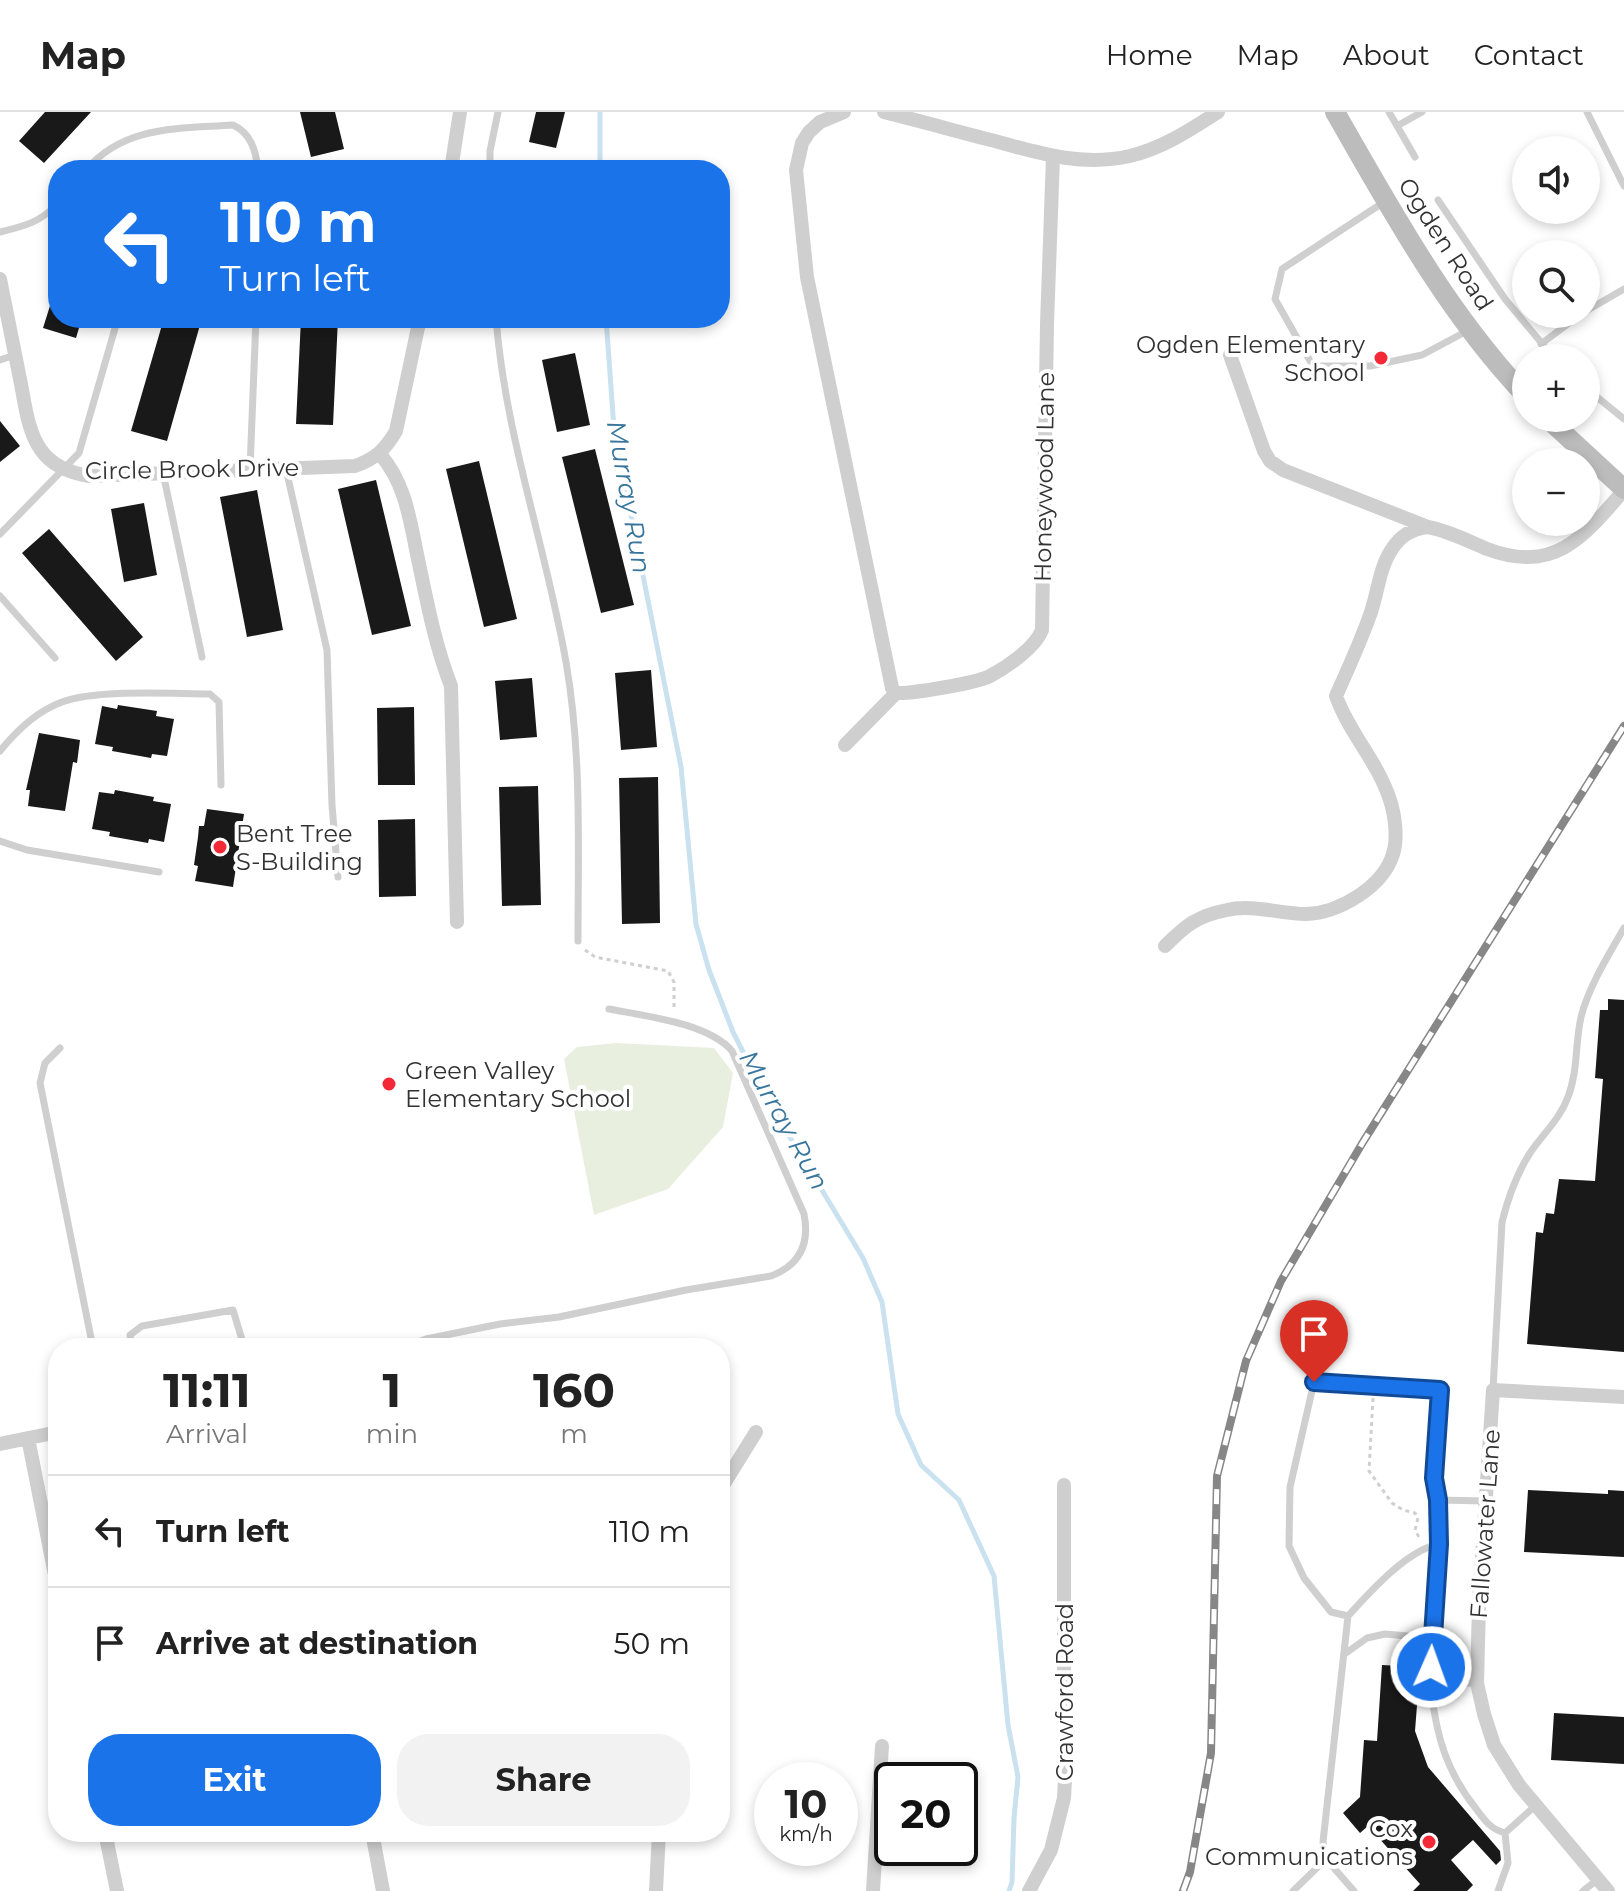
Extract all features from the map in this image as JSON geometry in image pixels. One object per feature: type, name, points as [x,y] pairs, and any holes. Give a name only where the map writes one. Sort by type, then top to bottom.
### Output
[{"type":"street","points":[[453,160],[460,112]]},
{"type":"street","points":[[842,112],[820,122],[809,132],[802,143],[796,170],[807,277],[892,688],[896,693],[845,745]]},
{"type":"street","points":[[884,112],[918,116],[1053,157],[1099,160],[1129,156],[1179,137],[1218,112]]},
{"type":"street","name":"Ogden Road","points":[[1335,112],[1386,200],[1469,329],[1512,380]]},
{"type":"street","name":"Honeywood Lane","points":[[896,693],[987,678],[1039,638],[1042,630],[1053,157]]},
{"type":"street","name":"Circle Brook Drive","points":[[0,279],[34,436],[41,449],[64,469],[89,476],[355,466],[380,454]]},
{"type":"street","points":[[418,328],[396,431],[380,454],[392,467],[404,493],[439,655],[451,686],[457,922]]},
{"type":"street","points":[[1230,355],[1270,461],[1283,470],[1514,558],[1550,555],[1582,536],[1624,489],[1562,432]]},
{"type":"street","points":[[1165,946],[1187,923],[1231,909],[1308,914],[1329,910],[1351,901],[1384,872],[1393,856],[1396,838],[1390,800],[1370,758],[1343,717],[1336,696],[1359,645],[1392,549],[1403,536],[1428,527]]},
{"type":"street","points":[[1493,1390],[1624,1397]]},
{"type":"street","name":"Fallowater Lane","points":[[1493,1390],[1477,1683],[1494,1745],[1519,1785],[1604,1885]]},
{"type":"street","points":[[730,1474],[756,1432]]},
{"type":"street","points":[[0,1444],[48,1434]]},
{"type":"street","points":[[28,1438],[48,1539]]},
{"type":"street","name":"Crawford Road","points":[[1029,1891],[1051,1850],[1064,1798],[1068,1723],[1064,1688],[1064,1485]]},
{"type":"street","points":[[873,1891],[882,1746]]},
{"type":"street","points":[[107,1842],[117,1891]]},
{"type":"street","points":[[374,1842],[383,1891]]},
{"type":"street","points":[[656,1891],[658,1842]]},
{"type":"lane","points":[[490,160],[498,112]]},
{"type":"lane","points":[[1389,112],[1415,157]]},
{"type":"lane","points":[[1397,126],[1422,112]]},
{"type":"lane","points":[[1587,112],[1624,186]]},
{"type":"lane","points":[[96,160],[119,142],[162,130],[233,125],[249,137],[255,160]]},
{"type":"lane","points":[[1386,200],[1282,269],[1275,299],[1313,366],[1370,366],[1422,355],[1469,329]]},
{"type":"lane","points":[[1438,200],[1505,299],[1541,344],[1562,328]]},
{"type":"lane","points":[[0,232],[36,222],[48,214]]},
{"type":"lane","points":[[1600,303],[1624,289]]},
{"type":"lane","points":[[0,534],[79,453],[115,328]]},
{"type":"lane","points":[[250,469],[256,328]]},
{"type":"lane","points":[[497,328],[506,398],[552,590],[566,665],[577,770],[578,941]]},
{"type":"lane","points":[[0,360],[15,355]]},
{"type":"lane","points":[[1600,399],[1624,419]]},
{"type":"lane","points":[[285,467],[327,650],[332,805],[338,877]]},
{"type":"lane","points":[[163,473],[202,657]]},
{"type":"lane","points":[[0,596],[55,658]]},
{"type":"lane","points":[[0,751],[24,724],[63,701],[118,695],[210,694],[219,702],[221,785]]},
{"type":"lane","points":[[0,841],[27,850],[159,872]]},
{"type":"lane","points":[[1493,1390],[1502,1222],[1509,1196],[1531,1152],[1558,1118],[1568,1097],[1575,1075],[1578,1032],[1587,1000],[1624,928]]},
{"type":"lane","points":[[431,1338],[771,1276],[784,1271],[796,1261],[806,1241],[804,1214],[732,1051],[715,1036],[609,1009]]},
{"type":"lane","points":[[60,1048],[45,1063],[40,1083],[91,1338]]},
{"type":"lane","points":[[130,1338],[130,1335],[142,1326],[233,1310],[242,1338]]},
{"type":"lane","points":[[1348,1616],[1331,1612],[1298,1568],[1289,1546],[1290,1487],[1314,1382],[1440,1390],[1434,1478],[1439,1544],[1431,1638],[1431,1688],[1441,1743],[1453,1778],[1493,1830],[1505,1833]]},
{"type":"lane","points":[[1438,1500],[1486,1501]]},
{"type":"lane","points":[[1354,1891],[1326,1859],[1323,1842],[1348,1616],[1422,1547],[1439,1544]]},
{"type":"lane","points":[[1346,1653],[1367,1638],[1385,1634],[1431,1638]]},
{"type":"lane","points":[[1431,1688],[1442,1684],[1477,1683]]},
{"type":"lane","points":[[1505,1833],[1537,1805]]},
{"type":"lane","points":[[1498,1891],[1508,1863],[1505,1833]]},
{"type":"lane","points":[[1293,1891],[1326,1859]]},
{"type":"lane","points":[[1583,1891],[1604,1885]]},
{"type":"path","points":[[578,941],[587,953],[595,957],[668,971],[675,990],[671,1023]]},
{"type":"path","points":[[1374,1386],[1369,1471],[1392,1503],[1415,1513],[1418,1518],[1415,1530],[1422,1547]]},
{"type":"green space","points":[[616,1043],[714,1048],[733,1073],[723,1127],[668,1189],[594,1215],[564,1059],[577,1047]]},
{"type":"building","points":[[45,112],[91,112],[44,163],[19,141]]},
{"type":"building","points":[[300,112],[335,112],[344,149],[311,157]]},
{"type":"building","points":[[536,112],[565,112],[556,148],[529,142]]},
{"type":"building","points":[[48,312],[48,328],[79,328],[76,338],[43,328]]},
{"type":"building","points":[[161,328],[199,328],[167,441],[131,431]]},
{"type":"building","points":[[301,328],[338,328],[333,425],[296,424]]},
{"type":"building","points":[[575,353],[590,425],[557,432],[542,360]]},
{"type":"building","points":[[0,421],[20,446],[0,462]]},
{"type":"building","points":[[595,449],[634,605],[601,613],[562,457]]},
{"type":"building","points":[[479,461],[517,619],[484,627],[446,469]]},
{"type":"building","points":[[376,480],[411,626],[372,635],[338,489]]},
{"type":"building","points":[[257,490],[283,630],[247,637],[220,497]]},
{"type":"building","points":[[144,503],[157,575],[124,582],[111,509]]},
{"type":"building","points":[[49,529],[143,637],[116,661],[22,553]]},
{"type":"building","points":[[651,670],[657,747],[621,750],[615,673]]},
{"type":"building","points":[[532,678],[537,737],[500,740],[495,681]]},
{"type":"building","points":[[118,705],[157,711],[156,716],[174,719],[167,756],[152,754],[151,758],[112,751],[113,747],[95,744],[102,706],[117,709]]},
{"type":"building","points":[[414,707],[415,785],[378,785],[377,708]]},
{"type":"building","points":[[39,733],[80,740],[65,811],[28,806],[30,790],[26,790]]},
{"type":"building","points":[[658,777],[660,923],[622,924],[619,778]]},
{"type":"building","points":[[538,786],[541,905],[502,906],[499,787]]},
{"type":"building","points":[[115,790],[154,797],[153,801],[171,804],[164,842],[149,839],[148,843],[109,836],[110,832],[92,829],[99,792],[114,794]]},
{"type":"building","name":"Bent Tree S-Building","points":[[207,809],[244,814],[233,887],[195,881],[199,826],[204,826]]},
{"type":"building","points":[[415,819],[416,896],[379,897],[378,820]]},
{"type":"building","points":[[1608,999],[1624,1000],[1624,1352],[1527,1344],[1536,1232],[1543,1233],[1546,1213],[1554,1214],[1559,1179],[1595,1181],[1603,1079],[1595,1078],[1600,1010],[1608,1010]]},
{"type":"building","points":[[1528,1490],[1608,1494],[1608,1490],[1624,1491],[1624,1557],[1524,1552]]},
{"type":"building","points":[[1382,1665],[1420,1667],[1415,1731],[1428,1767],[1500,1851],[1501,1860],[1496,1865],[1473,1840],[1451,1860],[1473,1885],[1467,1891],[1413,1891],[1420,1884],[1368,1826],[1360,1833],[1343,1813],[1360,1797],[1364,1740],[1377,1741]]},
{"type":"building","points":[[1554,1713],[1624,1717],[1624,1764],[1551,1760]]},
{"type":"waterway","name":"Murray Run","points":[[600,112],[600,160]]},
{"type":"waterway","name":"Murray Run","points":[[607,328],[614,429],[681,767],[696,924],[709,970],[733,1032],[768,1101],[863,1258],[882,1302],[898,1414],[921,1465],[959,1500],[994,1576],[1008,1725],[1018,1777],[1009,1891]]},
{"type":"railway","points":[[1183,1891],[1190,1872],[1211,1753],[1217,1476],[1246,1361],[1281,1281],[1363,1142],[1624,726]]},
{"type":"place","name":"Ogden Elementary School","points":[[1381,358]]},
{"type":"place","name":"Bent Tree S-Building","points":[[220,847]]},
{"type":"place","name":"Green Valley Elementary School","points":[[389,1084]]},
{"type":"place","name":"Cox Communications","points":[[1429,1842]]},
{"type":"route","points":[[1314,1382],[1440,1390],[1434,1478],[1439,1544],[1431,1667]]}]
